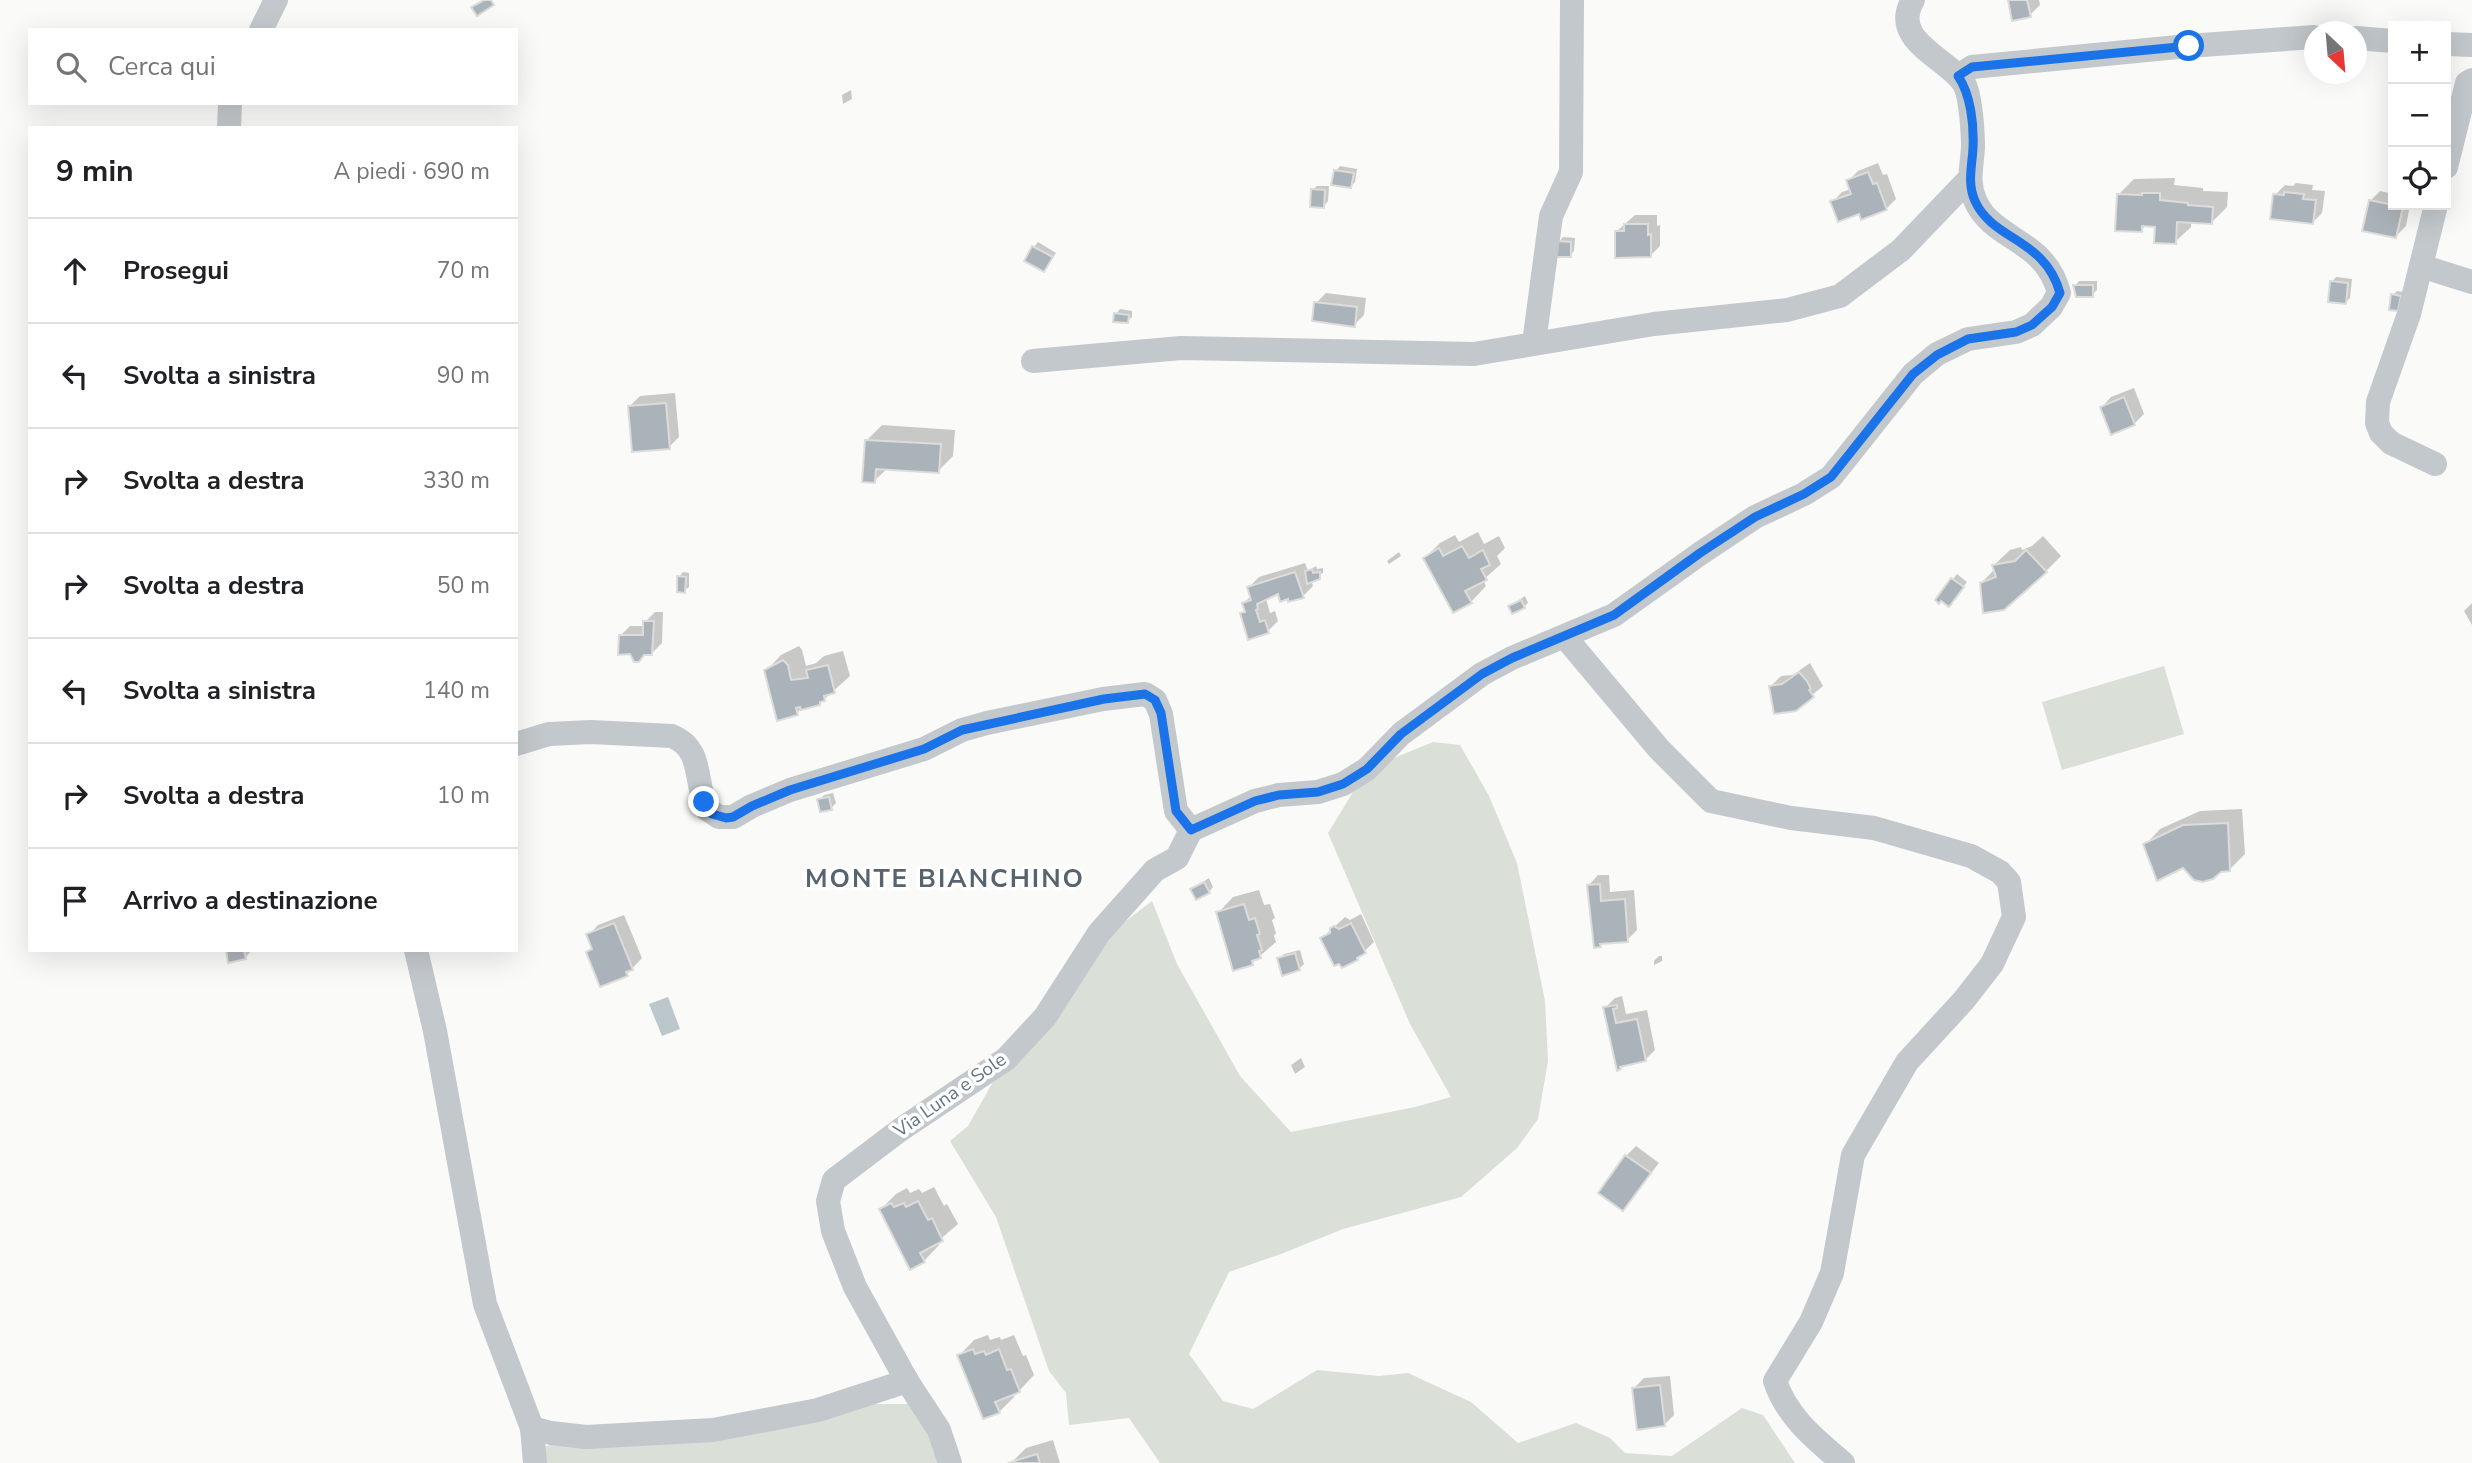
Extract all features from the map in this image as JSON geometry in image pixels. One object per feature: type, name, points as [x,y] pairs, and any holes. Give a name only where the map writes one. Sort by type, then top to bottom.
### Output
[{"type":"street","points":[[262,28],[276,0]]},
{"type":"street","points":[[1534,343],[1551,216],[1571,172],[1572,0]]},
{"type":"street","points":[[518,743],[550,734],[591,732],[672,736],[681,740],[694,753],[707,808],[712,814],[726,818],[790,790],[924,749],[962,730],[1104,699],[1145,694],[1155,700],[1161,713],[1176,811],[1191,830],[1255,801],[1279,795],[1318,792],[1343,784],[1367,769],[1401,734],[1482,674],[1512,658],[1614,615],[1755,517],[1804,494],[1831,477],[1913,374],[1937,355],[1968,339],[2016,332],[2032,325],[2052,307],[2060,293],[2056,278],[2045,261],[1988,220],[1975,201],[1969,179],[1973,146],[1966,88],[1958,76],[1932,57],[1914,36],[1909,27],[1908,16],[1913,0]]},
{"type":"street","points":[[1958,76],[1972,67],[2304,38]]},
{"type":"street","points":[[2367,39],[2388,41]]},
{"type":"street","points":[[2451,44],[2472,45]]},
{"type":"street","points":[[2451,147],[2467,83],[2472,80]]},
{"type":"street","points":[[229,126],[230,105]]},
{"type":"street","points":[[1033,361],[1181,348],[1474,354],[1654,324],[1787,310],[1840,296],[1901,250],[1969,179]]},
{"type":"street","points":[[2435,210],[2409,314],[2378,402],[2377,423],[2381,433],[2391,443],[2435,464]]},
{"type":"street","points":[[2421,266],[2472,282]]},
{"type":"street","points":[[1565,637],[1659,749],[1711,801],[1791,818],[1874,828],[1971,856],[2000,872],[2009,882],[2014,917],[1992,964],[1964,1000],[1907,1062],[1853,1155],[1832,1273],[1811,1322],[1775,1381],[1782,1401],[1790,1412],[1843,1463]]},
{"type":"street","name":"Via Luna e Sole","points":[[950,1463],[939,1430],[906,1381],[855,1287],[833,1231],[828,1201],[834,1181],[900,1130],[1006,1059],[1045,1017],[1099,933],[1155,870],[1177,858],[1191,830]]},
{"type":"street","points":[[416,952],[435,1031],[485,1304],[532,1428],[535,1463]]},
{"type":"street","points":[[532,1428],[586,1437],[713,1430],[818,1410],[906,1381]]},
{"type":"shaded area","points":[[2164,666],[2184,734],[2062,770],[2042,702]]},
{"type":"shaded area","points":[[1433,742],[1460,745],[1489,796],[1517,863],[1545,1001],[1548,1061],[1538,1119],[1517,1148],[1461,1197],[1343,1229],[1229,1272],[1189,1354],[1223,1401],[1253,1409],[1317,1370],[1379,1376],[1408,1373],[1471,1402],[1518,1443],[1576,1423],[1610,1438],[1625,1453],[1672,1456],[1742,1408],[1763,1415],[1795,1463],[1160,1463],[1129,1418],[1069,1425],[1066,1393],[1049,1371],[996,1217],[950,1141],[968,1126],[1006,1059],[1088,950],[1152,901],[1177,964],[1240,1076],[1291,1132],[1451,1097],[1410,1024],[1328,833],[1367,769]]},
{"type":"shaded area","points":[[668,997],[680,1029],[662,1036],[649,1004]]},
{"type":"shaded area","points":[[872,1404],[908,1404],[931,1437],[940,1463],[543,1463],[544,1447],[560,1441]]},
{"type":"building","points":[[484,0],[491,0],[494,5],[477,16],[471,7]]},
{"type":"building","points":[[2008,0],[2027,0],[2031,17],[2012,21]]},
{"type":"building","points":[[1334,170],[1354,173],[1351,188],[1331,185]]},
{"type":"building","points":[[1868,172],[1873,184],[1877,183],[1887,210],[1861,220],[1859,214],[1838,222],[1830,201],[1851,194],[1846,180]]},
{"type":"building","points":[[1311,189],[1325,190],[1324,208],[1310,207]]},
{"type":"building","points":[[2284,192],[2304,194],[2303,199],[2316,200],[2313,224],[2270,219],[2273,194],[2284,195]]},
{"type":"building","points":[[2160,193],[2160,200],[2213,207],[2212,224],[2177,222],[2176,244],[2154,243],[2155,227],[2142,226],[2142,232],[2115,231],[2117,194]]},
{"type":"building","points":[[2369,200],[2388,204],[2388,210],[2402,210],[2396,238],[2362,231]]},
{"type":"building","points":[[1624,224],[1648,224],[1651,257],[1615,258],[1615,231],[1624,231]]},
{"type":"building","points":[[1557,241],[1571,242],[1571,257],[1556,257]]},
{"type":"building","points":[[1032,246],[1053,257],[1044,272],[1024,261]]},
{"type":"building","points":[[2330,281],[2348,283],[2346,304],[2328,302]]},
{"type":"building","points":[[2073,285],[2093,285],[2093,297],[2076,297]]},
{"type":"building","points":[[2391,294],[2401,296],[2398,311],[2389,310]]},
{"type":"building","points":[[1314,302],[1357,307],[1355,327],[1312,321]]},
{"type":"building","points":[[1114,313],[1129,315],[1128,323],[1113,322]]},
{"type":"building","points":[[2124,397],[2135,425],[2111,435],[2100,407]]},
{"type":"building","points":[[666,403],[670,449],[632,452],[628,406]]},
{"type":"building","points":[[865,440],[941,444],[939,473],[876,469],[875,483],[862,482]]},
{"type":"building","points":[[1462,546],[1469,558],[1483,550],[1490,565],[1481,569],[1487,580],[1465,591],[1472,603],[1453,613],[1423,558],[1439,548],[1443,556]]},
{"type":"building","points":[[2026,550],[2047,572],[2004,610],[1983,613],[1980,583],[1996,577],[1992,565],[2015,561]]},
{"type":"building","points":[[1312,569],[1313,573],[1320,572],[1320,579],[1307,584],[1305,571]]},
{"type":"building","points":[[1295,572],[1304,598],[1280,602],[1278,594],[1257,604],[1260,622],[1265,620],[1269,633],[1248,640],[1240,613],[1245,612],[1242,603],[1251,600],[1247,587]]},
{"type":"building","points":[[677,576],[686,577],[685,593],[677,592]]},
{"type":"building","points":[[1951,578],[1964,587],[1949,607],[1935,600]]},
{"type":"building","points":[[1521,600],[1525,608],[1512,614],[1508,606]]},
{"type":"building","points":[[643,621],[654,621],[652,655],[644,655],[639,662],[634,662],[630,654],[618,655],[619,635],[643,635]]},
{"type":"building","points":[[783,660],[788,665],[791,680],[808,678],[806,670],[828,665],[835,693],[824,696],[825,701],[820,702],[820,705],[801,710],[800,707],[796,708],[798,715],[777,721],[764,670]]},
{"type":"building","points":[[1799,672],[1807,681],[1814,697],[1796,711],[1774,714],[1769,686],[1782,684]]},
{"type":"building","points":[[829,797],[832,810],[820,812],[817,799]]},
{"type":"building","points":[[2228,823],[2230,871],[2221,872],[2213,879],[2203,882],[2194,880],[2183,868],[2157,881],[2143,844],[2183,825]]},
{"type":"building","points":[[1204,882],[1210,893],[1196,900],[1190,889]]},
{"type":"building","points":[[1600,884],[1601,901],[1625,899],[1628,942],[1600,944],[1601,947],[1594,948],[1587,885]]},
{"type":"building","points":[[1244,904],[1249,920],[1255,918],[1260,934],[1257,935],[1262,950],[1259,951],[1261,958],[1252,961],[1253,965],[1233,971],[1216,912]]},
{"type":"building","points":[[614,923],[633,970],[626,972],[628,976],[600,987],[586,952],[592,949],[586,934]]},
{"type":"building","points":[[1351,923],[1366,953],[1342,968],[1339,964],[1334,966],[1320,938],[1330,933],[1330,928],[1334,926],[1339,929]]},
{"type":"building","points":[[226,952],[244,952],[246,959],[228,963]]},
{"type":"building","points":[[1295,953],[1300,970],[1282,976],[1277,958]]},
{"type":"building","points":[[1617,1005],[1617,1008],[1613,1009],[1616,1023],[1637,1019],[1646,1061],[1620,1067],[1617,1071],[1603,1007]]},
{"type":"building","points":[[1625,1155],[1651,1173],[1623,1211],[1598,1193]]},
{"type":"building","points":[[918,1201],[928,1220],[932,1218],[943,1241],[920,1253],[925,1262],[910,1270],[879,1209],[891,1203],[894,1207],[904,1203],[906,1207]]},
{"type":"building","points":[[973,1349],[975,1354],[984,1351],[986,1355],[999,1349],[1020,1392],[995,1402],[1000,1413],[983,1419],[957,1355]]},
{"type":"building","points":[[1660,1385],[1665,1426],[1637,1430],[1632,1388]]},
{"type":"building","points":[[1037,1454],[1040,1463],[1008,1463]]},
{"type":"district","name":"MONTE BIANCHINO","points":[[945,878]]},
{"type":"route","points":[[704,802],[712,814],[733,817],[790,790],[924,749],[962,730],[1104,699],[1145,694],[1155,700],[1161,713],[1176,811],[1191,830],[1255,801],[1279,795],[1318,792],[1343,784],[1367,769],[1401,734],[1482,674],[1512,658],[1614,615],[1755,517],[1804,494],[1831,477],[1913,374],[1937,355],[1968,339],[2016,332],[2032,325],[2052,307],[2060,293],[2056,278],[2045,261],[2014,236],[1988,220],[1975,201],[1969,179],[1973,146],[1968,101],[1966,88],[1958,76],[1972,67],[2189,46]]}]
